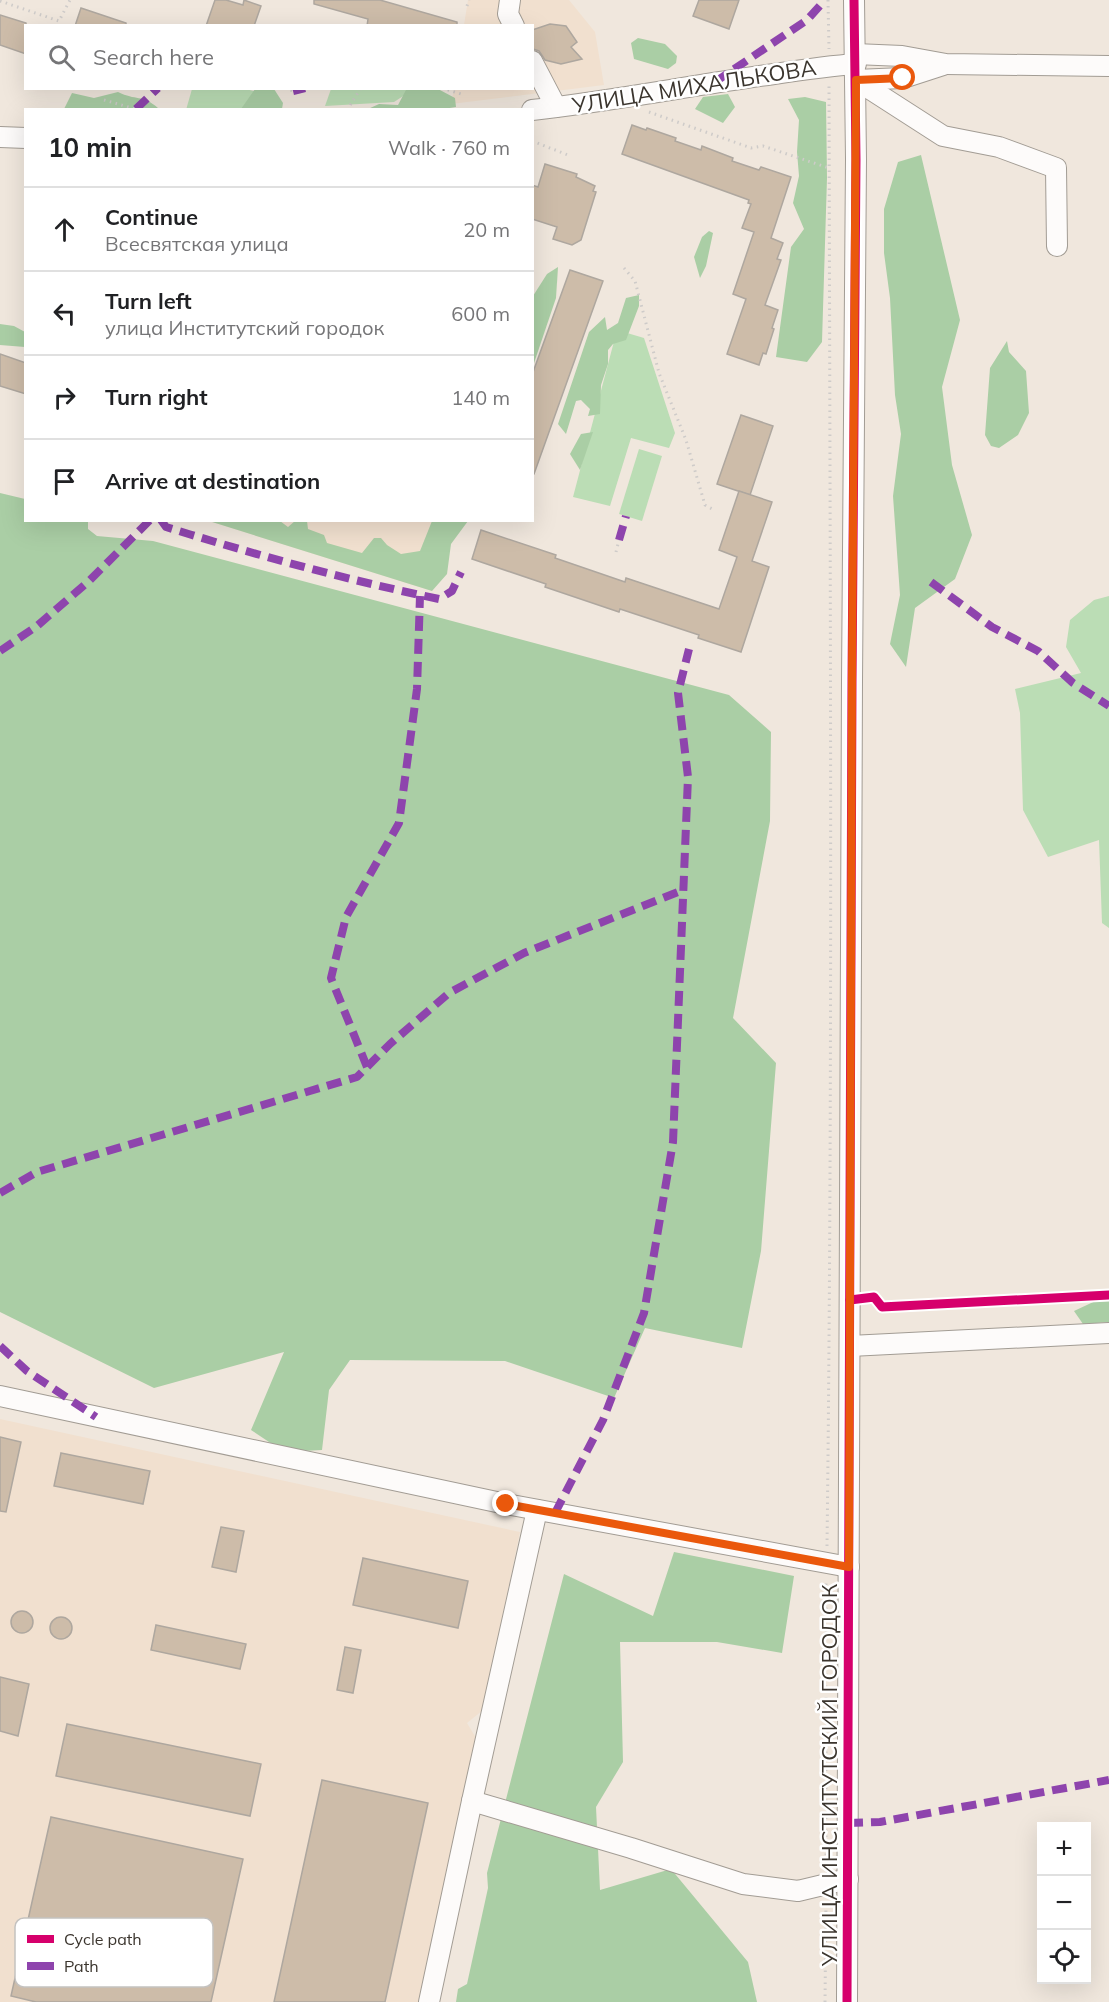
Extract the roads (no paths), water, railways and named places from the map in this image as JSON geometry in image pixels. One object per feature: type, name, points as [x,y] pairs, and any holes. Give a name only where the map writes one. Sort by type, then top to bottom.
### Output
[{"type":"street","points":[[510,0],[508,14],[513,24]]},
{"type":"street","name":"УЛИЦА ИНСТИТУТСКИЙ ГОРОДОК","points":[[847,2002],[856,66],[854,0]]},
{"type":"street","name":"УЛИЦА МИХАЛЬКОВА","points":[[534,110],[829,66],[856,66],[903,78],[946,64],[1109,66]]},
{"type":"street","points":[[534,65],[556,107]]},
{"type":"street","points":[[856,66],[942,136],[999,147],[1056,168],[1057,246]]},
{"type":"street","points":[[0,137],[24,138]]},
{"type":"street","points":[[850,1346],[1109,1332]]},
{"type":"street","points":[[0,1396],[537,1510],[849,1567]]},
{"type":"street","points":[[429,2002],[537,1510]]},
{"type":"street","points":[[472,1801],[742,1884],[798,1891],[848,1879]]}]
